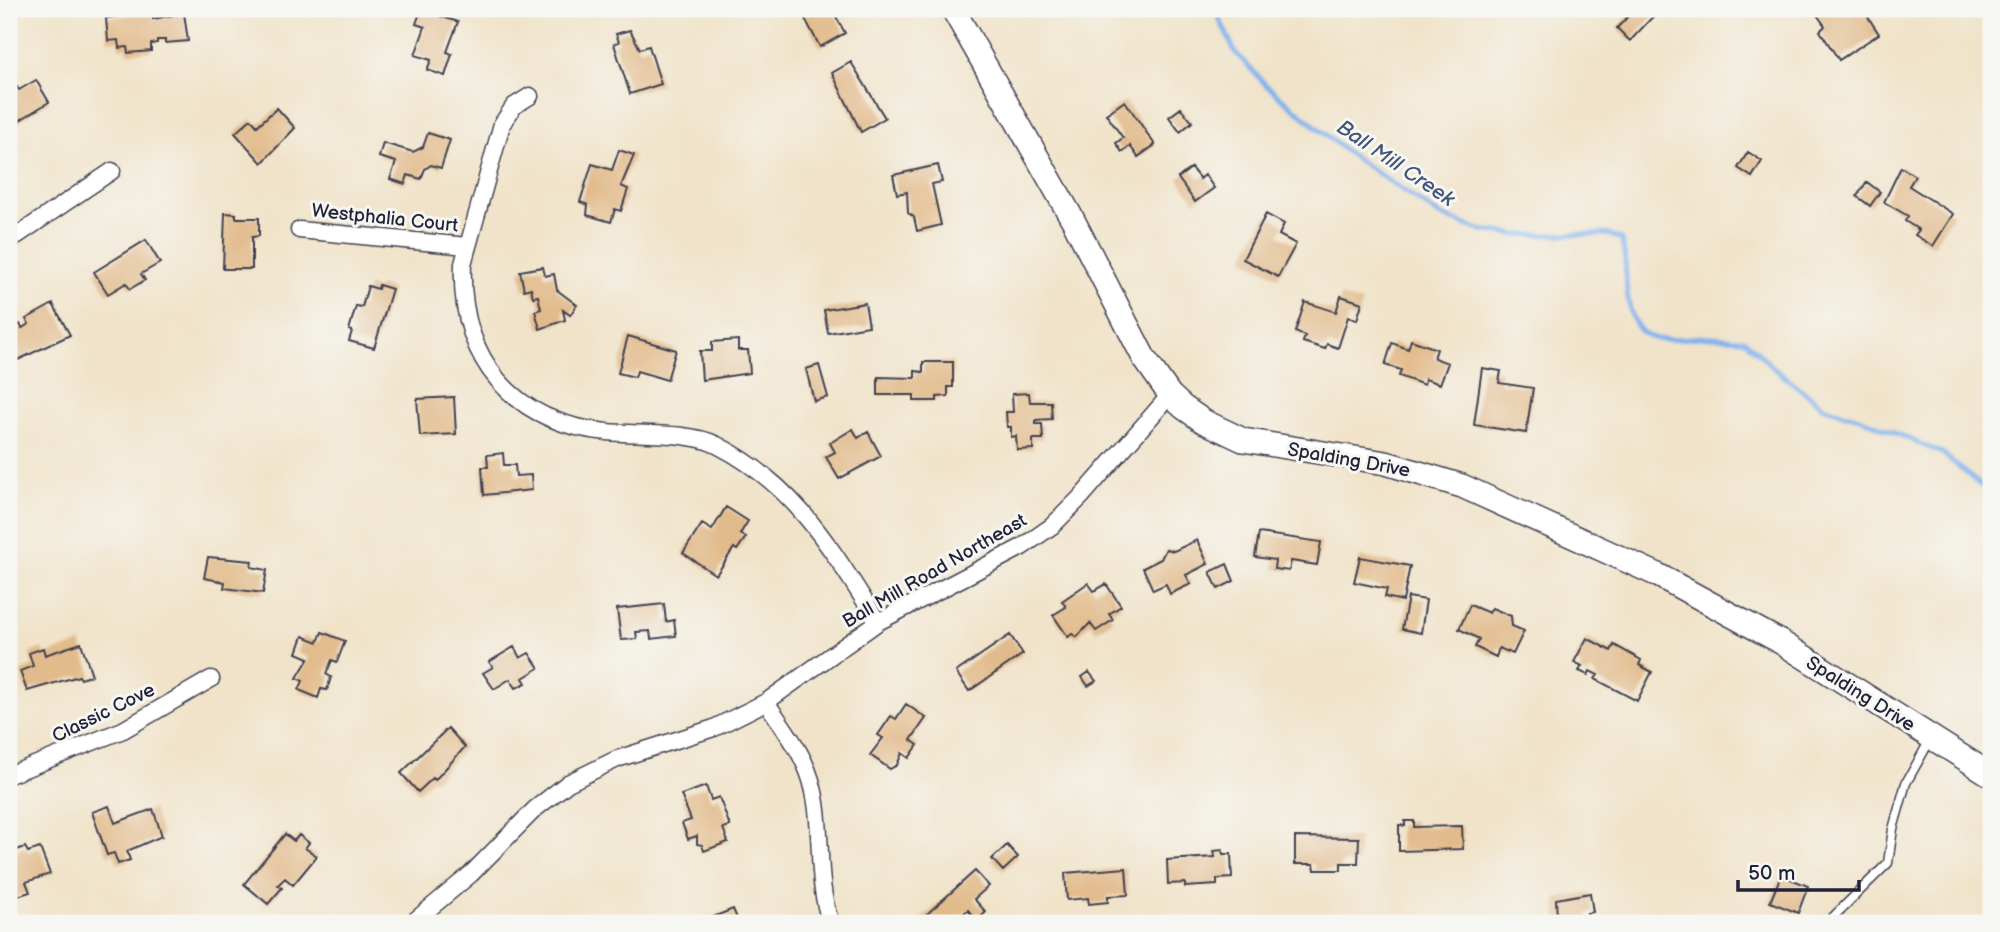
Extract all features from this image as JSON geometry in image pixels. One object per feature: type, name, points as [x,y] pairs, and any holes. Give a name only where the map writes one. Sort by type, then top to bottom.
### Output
[{"type":"street","name":"Spalding Drive","points":[[953,9],[1073,220],[1144,358],[1170,395],[1203,421],[1243,440],[1386,463],[1462,486],[1715,604],[1991,775]]},
{"type":"street","points":[[530,96],[514,106],[502,124],[467,246],[462,286],[469,329],[485,365],[510,394],[538,414],[567,425],[604,432],[700,439],[743,459],[775,481],[808,515],[878,622]]},
{"type":"street","points":[[9,241],[112,171]]},
{"type":"street","name":"Westphalia Court","points":[[299,230],[467,246]]},
{"type":"street","name":"Ball Mill Road Northeast","points":[[412,923],[471,874],[535,809],[568,783],[617,759],[714,728],[765,702],[878,622],[1022,547],[1052,526],[1170,395]]},
{"type":"street","name":"Classic Cove","points":[[9,775],[122,730],[211,679]]},
{"type":"street","points":[[765,702],[797,747],[811,779],[816,804],[822,891],[831,923]]},
{"type":"lane","points":[[1827,923],[1888,863],[1893,829],[1906,783],[1931,737]]},
{"type":"building","points":[[809,9],[832,9],[845,33],[820,47],[802,13]]},
{"type":"building","points":[[1635,9],[1660,9],[1630,41],[1617,28]]},
{"type":"building","points":[[1813,9],[1858,9],[1861,13],[1864,11],[1879,34],[1839,60],[1820,31],[1825,26]]},
{"type":"building","points":[[421,10],[458,22],[447,52],[452,54],[445,76],[427,70],[431,60],[415,55],[425,27],[416,24]]},
{"type":"building","points":[[153,12],[153,19],[184,13],[188,41],[165,43],[165,40],[157,40],[157,43],[151,44],[151,51],[128,53],[127,47],[119,48],[118,40],[108,41],[106,18]]},
{"type":"building","points":[[630,30],[640,49],[649,46],[661,84],[630,94],[614,44],[619,42],[616,34]]},
{"type":"building","points":[[851,62],[885,118],[861,132],[832,73]]},
{"type":"building","points":[[36,80],[49,102],[9,127],[9,84],[13,81],[19,90]]},
{"type":"building","points":[[1125,101],[1155,145],[1138,157],[1130,146],[1122,152],[1116,143],[1123,138],[1106,114]]},
{"type":"building","points":[[277,108],[295,128],[262,163],[235,133],[251,119],[257,126]]},
{"type":"building","points":[[1181,108],[1192,122],[1180,132],[1169,117]]},
{"type":"building","points":[[428,133],[450,140],[441,168],[431,165],[425,169],[421,179],[408,175],[405,184],[390,179],[396,162],[379,157],[383,143],[413,152],[423,147]]},
{"type":"building","points":[[619,150],[634,155],[621,186],[628,189],[621,211],[615,209],[611,222],[587,215],[588,205],[580,202],[592,164],[612,170]]},
{"type":"building","points":[[1748,152],[1762,161],[1752,177],[1738,168]]},
{"type":"building","points":[[938,165],[942,182],[932,184],[941,225],[917,231],[914,217],[908,213],[907,192],[897,194],[893,175]]},
{"type":"building","points":[[1901,167],[1915,176],[1909,186],[1953,214],[1933,246],[1915,235],[1919,230],[1905,221],[1908,216],[1884,202]]},
{"type":"building","points":[[1191,168],[1200,179],[1205,175],[1214,188],[1195,202],[1178,178]]},
{"type":"building","points":[[1867,182],[1880,192],[1870,206],[1857,196]]},
{"type":"building","points":[[225,213],[236,214],[236,218],[259,218],[259,236],[252,237],[252,269],[223,269]]},
{"type":"building","points":[[1266,214],[1284,224],[1279,235],[1296,244],[1278,277],[1243,259]]},
{"type":"building","points":[[146,240],[160,263],[141,274],[145,280],[130,289],[126,283],[108,294],[94,272]]},
{"type":"building","points":[[543,267],[545,276],[554,274],[557,290],[577,305],[570,315],[563,310],[565,320],[540,329],[535,311],[541,309],[538,296],[533,297],[531,288],[524,290],[520,271]]},
{"type":"building","points":[[379,285],[392,289],[374,348],[349,341],[352,331],[349,330],[356,306],[362,307],[368,286],[378,289]]},
{"type":"building","points":[[1341,296],[1362,303],[1357,320],[1348,317],[1338,348],[1327,344],[1325,349],[1303,342],[1305,336],[1295,332],[1305,302],[1336,312]]},
{"type":"building","points":[[865,303],[869,326],[828,333],[824,310]]},
{"type":"building","points":[[53,304],[70,335],[18,360],[9,345],[9,330],[20,324],[22,328],[29,324],[26,319]]},
{"type":"building","points":[[628,336],[676,350],[667,380],[637,371],[635,377],[618,373]]},
{"type":"building","points":[[738,340],[738,350],[748,350],[750,373],[702,380],[700,351],[712,351],[712,342]]},
{"type":"building","points":[[1411,340],[1437,349],[1434,358],[1448,363],[1440,384],[1425,379],[1424,385],[1399,376],[1401,370],[1385,365],[1392,343],[1408,349]]},
{"type":"building","points":[[923,362],[953,362],[953,387],[948,387],[948,396],[937,397],[937,401],[914,401],[914,395],[878,395],[878,377],[915,378],[915,371],[923,372]]},
{"type":"building","points":[[819,365],[828,397],[814,401],[806,369]]},
{"type":"building","points":[[1482,368],[1501,371],[1499,383],[1533,388],[1526,433],[1474,425]]},
{"type":"building","points":[[1029,393],[1030,402],[1051,402],[1052,419],[1036,420],[1036,424],[1042,424],[1043,439],[1033,439],[1033,449],[1017,450],[1016,436],[1011,437],[1011,427],[1007,427],[1006,412],[1013,412],[1012,394]]},
{"type":"building","points":[[454,397],[456,434],[420,436],[417,399]]},
{"type":"building","points":[[853,429],[858,438],[868,432],[881,456],[839,479],[826,457],[835,452],[830,443]]},
{"type":"building","points":[[503,453],[504,465],[515,465],[516,476],[531,475],[532,490],[484,495],[482,467],[488,467],[487,455]]},
{"type":"building","points":[[726,507],[748,521],[740,534],[746,537],[737,550],[734,548],[716,575],[683,553],[702,524],[712,530]]},
{"type":"building","points":[[1259,533],[1321,542],[1317,565],[1291,561],[1289,571],[1274,569],[1275,560],[1255,557]]},
{"type":"building","points":[[1197,540],[1208,564],[1186,575],[1191,584],[1170,594],[1166,584],[1153,590],[1143,568],[1161,559],[1166,549],[1174,551]]},
{"type":"building","points":[[208,557],[252,561],[251,567],[267,570],[263,593],[224,588],[225,582],[204,578]]},
{"type":"building","points":[[1360,557],[1410,566],[1403,601],[1385,597],[1387,589],[1354,582]]},
{"type":"building","points":[[1227,564],[1234,581],[1218,589],[1210,572]]},
{"type":"building","points":[[1088,583],[1094,591],[1106,584],[1121,606],[1109,614],[1113,620],[1096,631],[1090,623],[1077,637],[1072,634],[1068,637],[1053,615],[1066,607],[1062,601]]},
{"type":"building","points":[[1408,597],[1426,600],[1421,633],[1402,629]]},
{"type":"building","points":[[664,604],[666,622],[674,620],[676,636],[651,639],[650,631],[636,632],[637,639],[621,640],[617,609]]},
{"type":"building","points":[[1470,605],[1489,613],[1492,608],[1511,616],[1512,626],[1524,631],[1513,654],[1499,648],[1496,657],[1475,647],[1479,639],[1459,629]]},
{"type":"building","points":[[322,632],[345,641],[337,662],[332,660],[326,674],[331,677],[327,690],[321,689],[318,698],[299,690],[303,681],[297,678],[309,658],[297,653],[303,636],[318,642]]},
{"type":"building","points":[[1010,635],[1023,654],[969,691],[956,672]]},
{"type":"building","points":[[1587,638],[1611,651],[1614,645],[1641,660],[1639,665],[1652,672],[1637,701],[1595,679],[1598,675],[1590,671],[1588,675],[1579,671],[1582,666],[1574,662]]},
{"type":"building","points":[[81,643],[92,675],[81,679],[79,676],[27,691],[20,671],[33,666],[29,653],[43,648],[45,655]]},
{"type":"building","points":[[514,647],[520,658],[529,653],[539,668],[523,678],[526,683],[516,688],[510,679],[494,689],[483,673],[493,667],[489,662]]},
{"type":"building","points":[[1089,672],[1096,681],[1088,686],[1082,677]]},
{"type":"building","points":[[906,704],[926,718],[911,740],[918,745],[909,758],[902,753],[897,765],[890,769],[870,755],[883,738],[878,735],[891,716],[896,719]]},
{"type":"building","points":[[448,728],[465,747],[435,780],[433,778],[418,792],[401,773]]},
{"type":"building","points":[[706,786],[711,800],[719,797],[730,826],[723,828],[728,842],[704,851],[702,845],[697,844],[697,836],[688,839],[682,823],[691,820],[681,795]]},
{"type":"building","points":[[109,806],[115,823],[153,809],[162,836],[127,851],[130,860],[118,864],[114,853],[107,855],[92,812]]},
{"type":"building","points":[[1405,821],[1414,821],[1414,827],[1462,826],[1463,849],[1399,851],[1399,825],[1405,826]]},
{"type":"building","points":[[285,834],[294,841],[299,835],[309,843],[305,848],[317,856],[293,885],[285,878],[278,885],[282,888],[268,904],[244,884]]},
{"type":"building","points":[[1295,837],[1359,838],[1358,863],[1341,863],[1341,870],[1315,870],[1314,864],[1295,864]]},
{"type":"building","points":[[1007,845],[1018,857],[1003,871],[992,859]]},
{"type":"building","points":[[25,847],[28,852],[40,848],[50,874],[26,882],[30,892],[15,897],[13,890],[9,892],[9,853]]},
{"type":"building","points":[[1222,850],[1223,854],[1231,854],[1232,878],[1217,879],[1217,885],[1185,887],[1185,883],[1168,884],[1167,860],[1215,857],[1214,851]]},
{"type":"building","points":[[1126,868],[1128,895],[1108,896],[1108,902],[1089,904],[1088,898],[1067,900],[1065,873]]},
{"type":"building","points":[[975,871],[989,886],[974,899],[986,912],[977,921],[968,910],[963,914],[972,923],[917,923]]},
{"type":"building","points":[[1781,875],[1808,886],[1798,913],[1770,902]]},
{"type":"building","points":[[1590,893],[1593,912],[1587,913],[1589,923],[1562,923],[1557,920],[1556,899]]},
{"type":"building","points":[[733,909],[739,923],[710,923],[708,919]]},
{"type":"waterway","name":"Ball Mill Creek","points":[[1215,9],[1235,52],[1266,85],[1348,153],[1439,215],[1480,230],[1519,235],[1608,234],[1621,239],[1633,319],[1647,335],[1665,340],[1706,337],[1744,339],[1775,369],[1825,408],[1860,418],[1942,453],[1991,494]]}]
